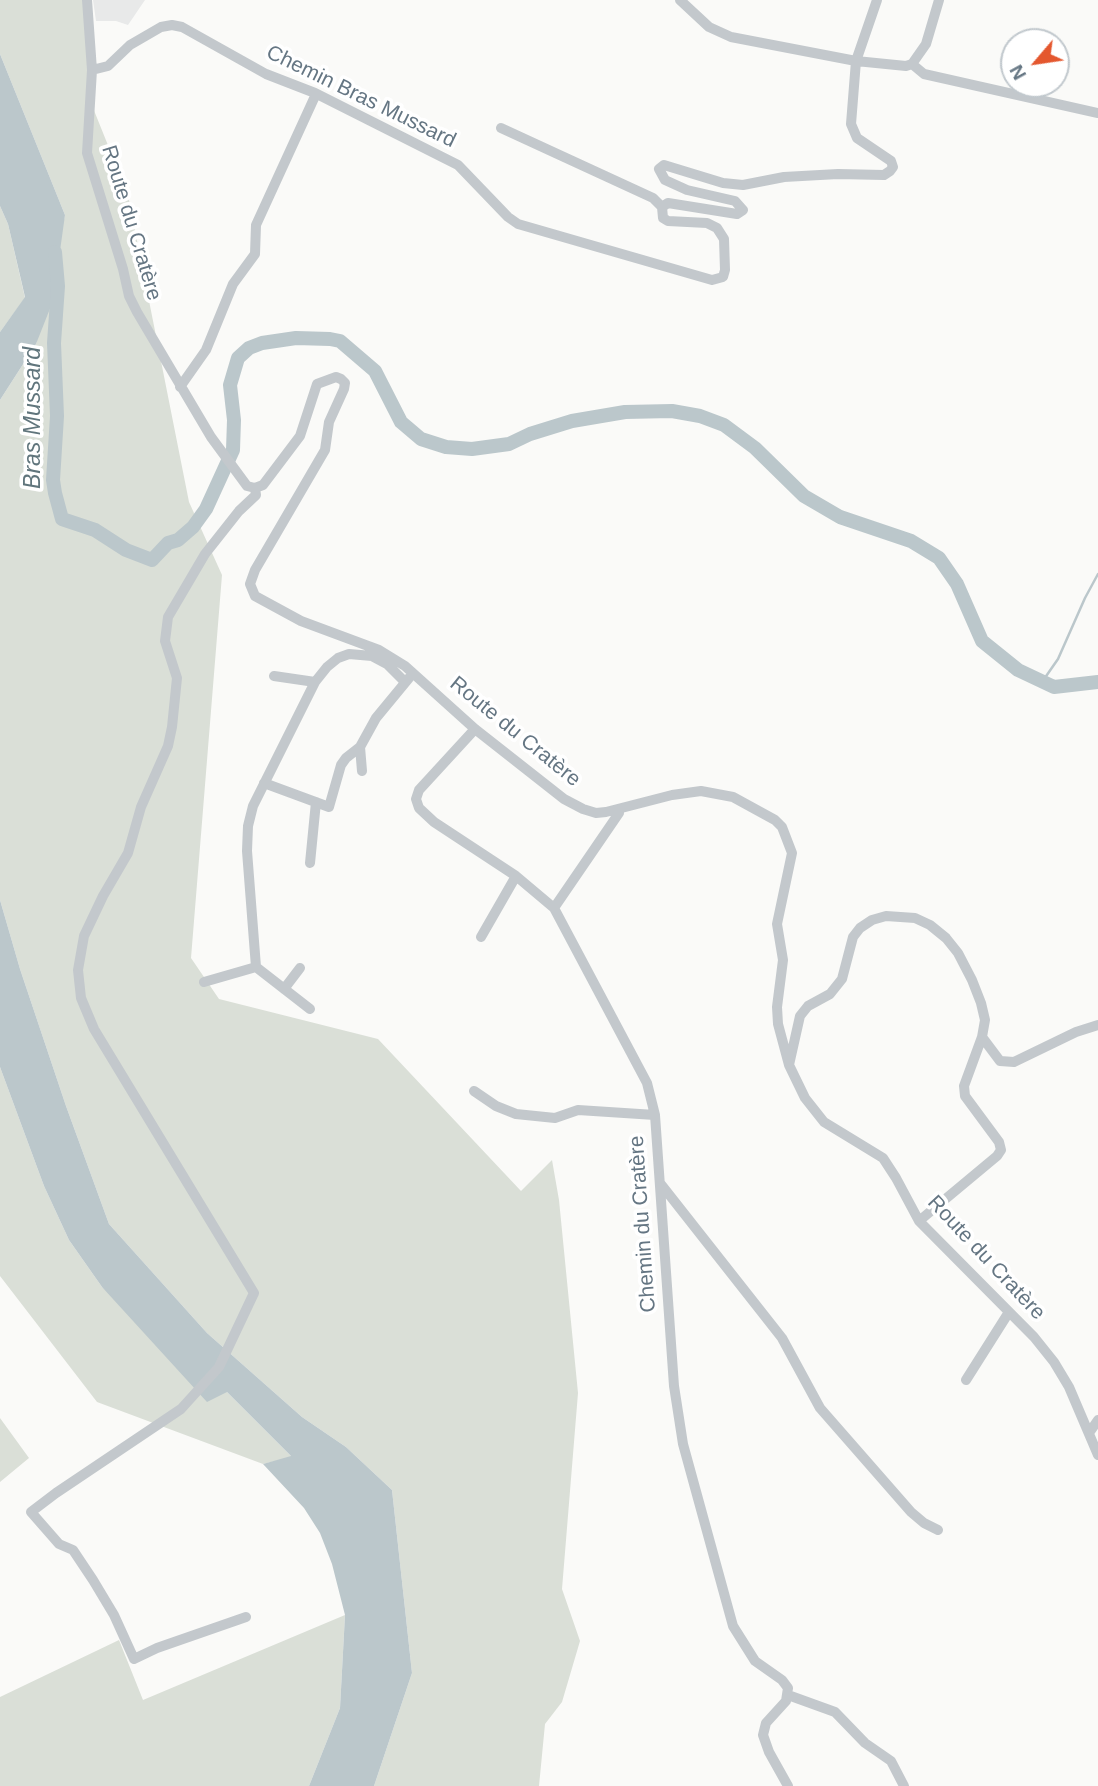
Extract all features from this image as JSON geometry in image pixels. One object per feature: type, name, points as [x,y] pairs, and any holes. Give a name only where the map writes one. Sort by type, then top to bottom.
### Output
[{"type":"street","name":"Route du Cratère","points":[[88,0],[92,70],[87,142],[89,165],[123,269],[129,296],[211,437],[247,486],[255,488],[263,485],[300,436],[317,384],[336,377],[345,383],[331,416],[321,460],[255,570],[250,584],[251,590],[262,601],[301,621],[379,650],[409,678],[565,799],[583,809],[596,813],[619,810],[671,795],[709,792],[733,797],[775,820],[782,827],[792,853],[779,912],[778,932],[783,960],[777,1007],[778,1024],[789,1065],[805,1098],[817,1116],[883,1158],[919,1222],[1009,1312],[1054,1362],[1069,1387],[1098,1455]]},
{"type":"street","points":[[680,0],[709,27],[731,37],[856,61],[906,66],[912,64],[926,44],[939,0]]},
{"type":"street","points":[[662,207],[668,203],[737,214],[743,210],[735,201],[687,190],[665,180],[659,169],[664,165],[723,183],[743,185],[784,177],[884,174],[890,171],[893,167],[891,161],[861,141],[852,131],[856,61],[877,0]]},
{"type":"street","name":"Chemin Bras Mussard","points":[[92,70],[108,66],[130,45],[161,27],[182,27],[266,74],[316,94],[458,165],[518,224],[712,281],[722,279],[725,270],[724,239],[718,228],[707,223],[667,221],[663,218],[662,207],[653,198],[501,128]]},
{"type":"street","points":[[912,64],[923,74],[1098,113]]},
{"type":"street","points":[[180,387],[206,350],[233,284],[255,254],[256,225],[316,94]]},
{"type":"street","points":[[246,1617],[157,1648],[134,1659],[114,1615],[93,1580],[72,1550],[59,1544],[32,1512],[181,1409],[219,1367],[254,1293],[94,1029],[81,998],[78,970],[84,936],[128,853],[141,807],[168,746],[177,678],[165,641],[168,617],[205,554],[239,511],[256,495],[255,488]]},
{"type":"street","points":[[264,783],[328,807],[341,765],[360,747],[376,718],[409,678],[372,656],[349,654],[338,658],[327,667],[315,682],[264,783],[253,806],[248,826],[247,852],[256,967],[310,1009]]},
{"type":"street","points":[[274,676],[315,682]]},
{"type":"street","name":"Chemin du Cratère","points":[[475,729],[419,790],[416,799],[419,808],[434,822],[516,876],[555,908],[647,1083],[655,1115],[674,1386],[683,1444],[733,1626],[755,1661],[782,1680],[788,1688],[788,1695]]},
{"type":"street","points":[[360,747],[362,771]]},
{"type":"street","points":[[310,863],[316,802]]},
{"type":"street","points":[[555,908],[619,810]]},
{"type":"street","points":[[481,937],[516,876]]},
{"type":"street","points":[[789,1065],[800,1016],[808,1006],[830,994],[842,979],[853,937],[860,928],[872,919],[886,916],[915,918],[946,937],[958,953],[981,1003],[985,1020],[982,1037],[964,1086],[965,1096],[999,1142],[1000,1150],[919,1222]]},
{"type":"street","points":[[204,982],[256,967]]},
{"type":"street","points":[[284,989],[300,968]]},
{"type":"street","points":[[982,1037],[1000,1061],[1014,1062],[1076,1032],[1098,1025]]},
{"type":"street","points":[[474,1091],[496,1106],[516,1114],[555,1118],[578,1110],[655,1115]]},
{"type":"street","points":[[660,1183],[782,1338],[820,1408],[911,1512],[937,1530]]},
{"type":"street","points":[[966,1380],[1009,1312]]},
{"type":"street","points":[[1088,1433],[1098,1420]]},
{"type":"street","points":[[788,1786],[763,1735],[766,1723],[782,1707],[788,1695],[835,1712],[865,1743],[891,1761],[904,1786]]},
{"type":"shaded area","points":[[0,0],[86,0],[91,103],[128,195],[189,502],[222,575],[191,958],[219,999],[378,1039],[521,1191],[552,1160],[559,1200],[578,1393],[562,1589],[580,1641],[562,1702],[545,1724],[539,1786],[374,1786],[412,1673],[392,1490],[346,1447],[302,1417],[207,1333],[109,1224],[20,969],[0,900],[0,400],[36,344],[65,215],[0,54]]},
{"type":"shaded area","points":[[93,0],[145,0],[128,25],[116,21],[96,21]]},
{"type":"shaded area","points":[[0,54],[65,215],[53,301],[36,344],[0,400],[0,332],[25,297],[8,224],[0,206]]},
{"type":"shaded area","points":[[0,206],[8,224],[25,298],[0,332]]},
{"type":"shaded area","points":[[0,900],[66,1106],[109,1224],[207,1333],[302,1417],[346,1447],[392,1490],[412,1673],[374,1786],[309,1786],[340,1708],[345,1615],[332,1564],[320,1533],[304,1508],[263,1464],[291,1456],[227,1392],[207,1402],[102,1287],[69,1240],[44,1186],[0,1067]]},
{"type":"shaded area","points":[[0,1067],[44,1186],[69,1240],[102,1287],[227,1392],[292,1457],[263,1464],[97,1402],[0,1276]]},
{"type":"shaded area","points":[[0,1418],[29,1458],[0,1482]]},
{"type":"shaded area","points":[[345,1615],[340,1708],[309,1786],[0,1786],[0,1697],[119,1640],[143,1700]]},
{"type":"waterway","name":"Bras Mussard","points":[[55,252],[58,286],[54,343],[57,416],[53,480],[55,493],[62,519],[95,530],[126,550],[152,560],[168,543],[178,540],[193,527],[206,509],[233,450],[234,420],[230,385],[238,358],[249,348],[262,343],[296,338],[330,339],[340,341],[375,371],[401,422],[421,439],[446,447],[472,449],[509,444],[530,434],[572,421],[625,412],[672,411],[700,416],[724,425],[755,448],[804,496],[840,517],[911,541],[939,558],[957,584],[982,641],[1018,670],[1054,687],[1098,682]]},
{"type":"waterway","points":[[1042,682],[1058,659],[1098,574]]}]
